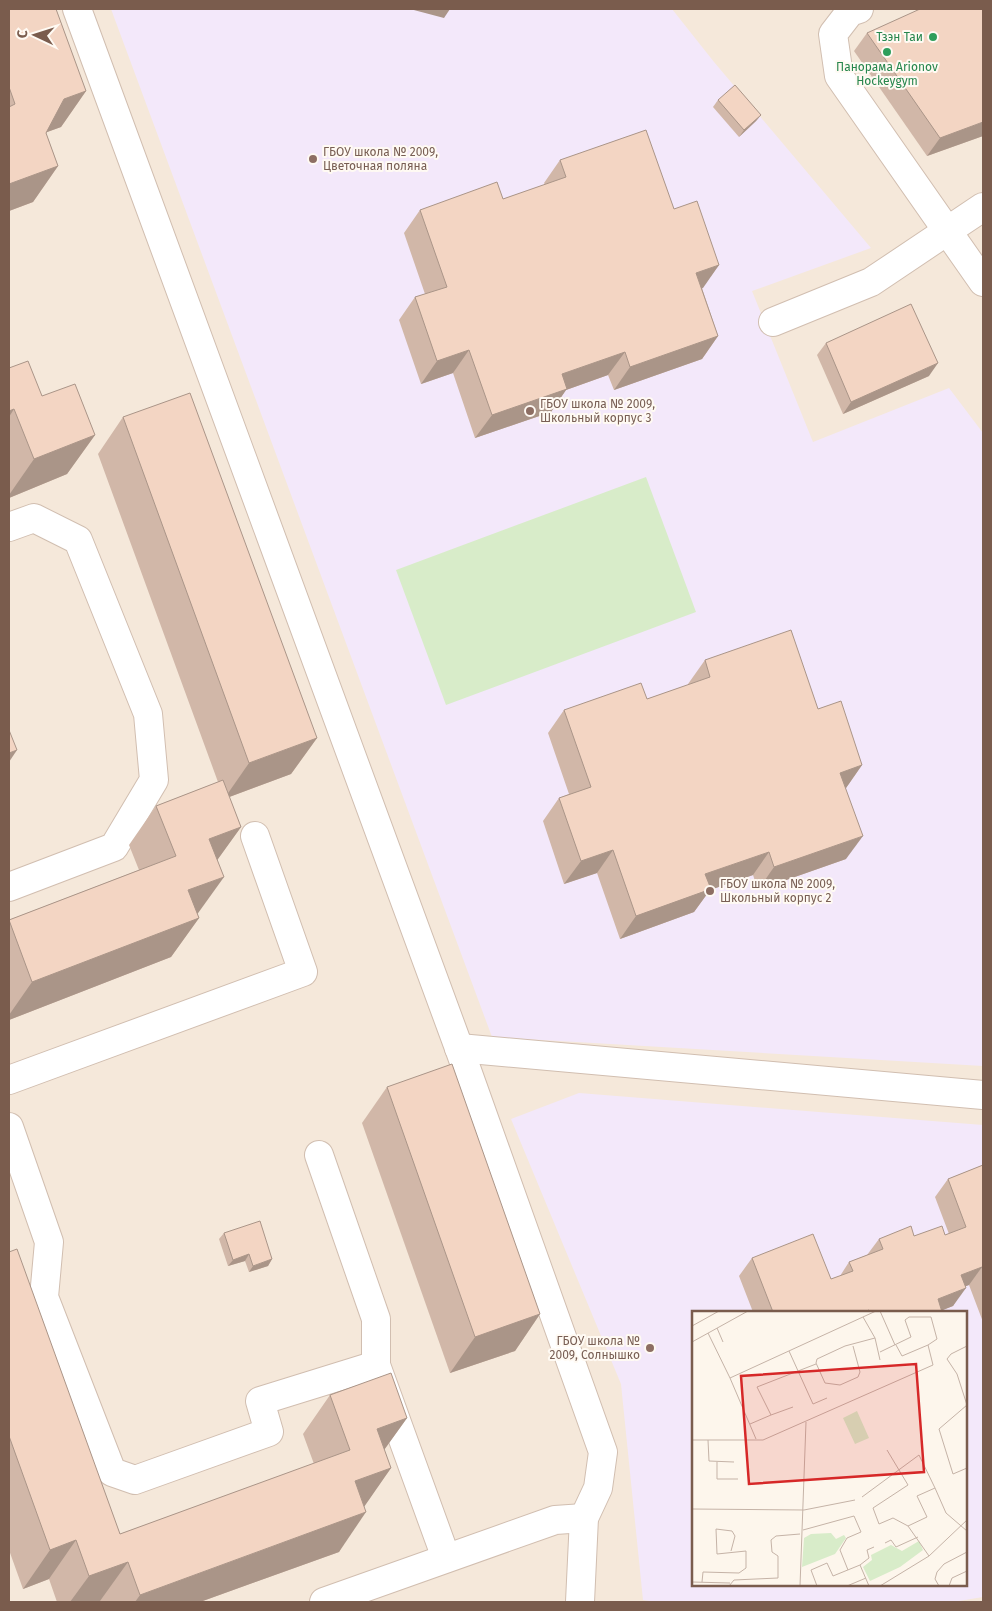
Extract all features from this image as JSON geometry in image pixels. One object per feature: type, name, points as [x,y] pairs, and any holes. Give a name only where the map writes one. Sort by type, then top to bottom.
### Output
[{"type":"lane","points":[[77,9],[459,1048],[602,1452],[598,1488],[584,1518],[580,1602]]},
{"type":"lane","points":[[860,9],[850,12],[832,34],[839,76],[983,282]]},
{"type":"lane","points":[[773,322],[871,282],[947,229],[983,207]]},
{"type":"lane","points":[[9,526],[34,518],[78,540],[148,714],[154,780],[114,847],[9,887]]},
{"type":"lane","points":[[9,1080],[303,972],[255,836]]},
{"type":"lane","points":[[459,1048],[983,1095]]},
{"type":"lane","points":[[9,1127],[49,1242],[44,1296],[112,1472],[135,1480],[269,1432],[260,1402],[376,1365]]},
{"type":"lane","points":[[319,1155],[376,1319],[376,1365],[446,1558]]},
{"type":"lane","points":[[324,1602],[555,1520],[584,1518]]},
{"type":"shaded area","points":[[9,9],[983,9],[983,1602],[9,1602]]},
{"type":"shaded area","points":[[111,9],[672,9],[714,62],[871,248],[752,291],[813,442],[949,388],[983,433],[983,1066],[492,1037]]},
{"type":"shaded area","name":"ГБОУ школа № 2009, Солнышко","points":[[579,1093],[983,1125],[983,1597],[953,1602],[656,1602],[643,1600],[621,1384],[511,1119]]},
{"type":"green space","points":[[646,477],[696,612],[446,705],[396,570]]},
{"type":"building","points":[[9,9],[56,9],[86,91],[64,99],[46,133],[58,166],[9,184],[9,107],[15,104],[9,87]]},
{"type":"building","points":[[920,9],[983,9],[983,122],[940,138],[867,33]]},
{"type":"building","points":[[735,85],[761,115],[744,130],[718,100]]},
{"type":"building","points":[[646,130],[674,209],[697,201],[719,265],[696,273],[718,336],[630,367],[625,352],[562,374],[567,389],[492,415],[469,350],[437,361],[415,297],[447,287],[420,210],[497,182],[503,199],[566,177],[560,160]]},
{"type":"building","points":[[911,304],[938,363],[851,402],[826,343]]},
{"type":"building","points":[[28,361],[42,396],[75,384],[95,435],[34,459],[14,409],[9,411],[9,368]]},
{"type":"building","points":[[190,393],[317,738],[249,763],[123,417]]},
{"type":"building","points":[[791,630],[818,709],[841,701],[862,765],[840,773],[863,836],[774,867],[769,852],[705,874],[711,889],[636,916],[613,850],[581,861],[559,798],[591,787],[564,710],[641,683],[647,699],[710,677],[705,660]]},
{"type":"building","points":[[9,730],[17,750],[9,753]]},
{"type":"building","points":[[223,780],[241,827],[209,839],[224,877],[188,890],[199,918],[32,982],[9,920],[176,856],[156,806]]},
{"type":"building","points":[[452,1064],[540,1314],[475,1337],[387,1087]]},
{"type":"building","points":[[983,1165],[983,1271],[982,1267],[961,1275],[966,1288],[938,1299],[942,1311],[773,1311],[752,1258],[813,1234],[831,1279],[853,1271],[849,1262],[883,1249],[879,1239],[911,1226],[914,1236],[942,1226],[945,1235],[966,1227],[948,1179]]},
{"type":"building","points":[[260,1221],[272,1259],[253,1266],[249,1254],[233,1260],[224,1233]]},
{"type":"building","points":[[17,1249],[120,1534],[350,1450],[330,1395],[391,1373],[407,1418],[377,1429],[391,1468],[355,1481],[366,1512],[140,1595],[128,1562],[89,1576],[76,1540],[50,1550],[9,1436],[9,1252]]},
{"type":"place","name":"Тзэн Таи","points":[[933,37]]},
{"type":"place","name":"Панорама Arionov Hockeygym","points":[[887,52]]},
{"type":"place","name":"ГБОУ школа № 2009, Цветочная поляна","points":[[313,159]]},
{"type":"place","name":"ГБОУ школа № 2009, Школьный корпус 3","points":[[530,411]]},
{"type":"place","name":"ГБОУ школа № 2009, Школьный корпус 2","points":[[710,891]]},
{"type":"place","name":"ГБОУ школа № 2009, Солнышко","points":[[650,1348]]}]
